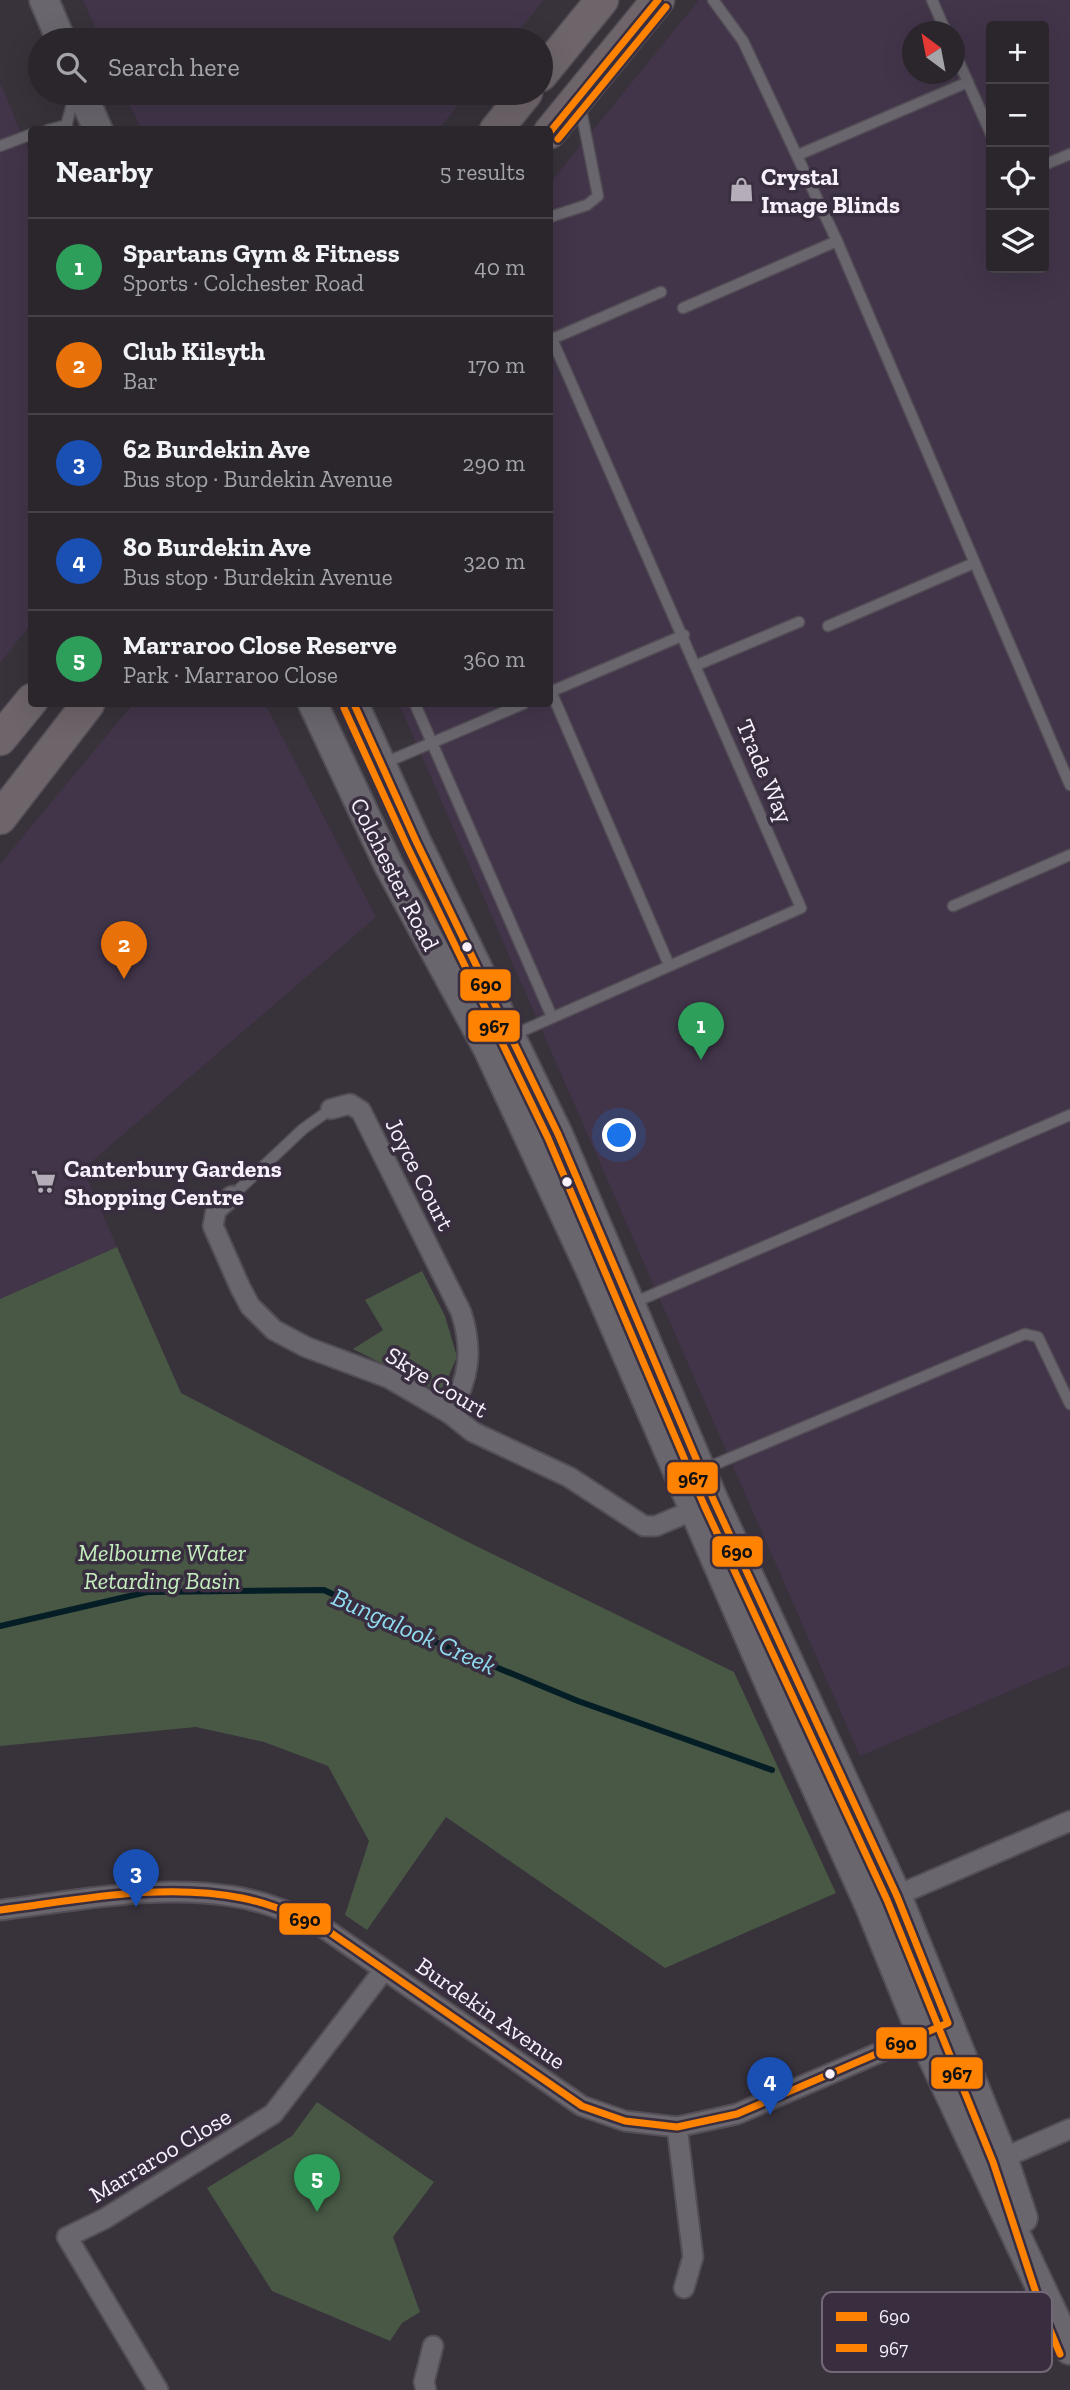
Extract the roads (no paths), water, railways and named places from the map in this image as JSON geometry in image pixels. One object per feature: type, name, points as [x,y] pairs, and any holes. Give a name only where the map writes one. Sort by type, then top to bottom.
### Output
[{"type":"main road","points":[[44,0],[56,28]]},
{"type":"main road","points":[[553,60],[601,0]]},
{"type":"main road","points":[[553,128],[658,0]]},
{"type":"main road","points":[[75,126],[79,105]]},
{"type":"main road","points":[[86,105],[97,126]]},
{"type":"main road","points":[[499,126],[516,105]]},
{"type":"main road","points":[[0,739],[28,705]]},
{"type":"main road","points":[[0,818],[86,707]]},
{"type":"main road","name":"Colchester Road","points":[[314,707],[388,866],[558,1134],[619,1309],[704,1506],[922,2035],[993,2163]]},
{"type":"main road","name":"Colchester Road","points":[[355,707],[500,1042]]},
{"type":"main road","name":"Colchester Road","points":[[704,1506],[897,1896],[948,2023],[993,2163],[1046,2292]]},
{"type":"main road","name":"Colchester Road","points":[[1052,2307],[1070,2350]]},
{"type":"street","name":"Joyce Court","points":[[335,1107],[356,1105],[360,1111],[453,1292],[468,1332],[469,1364],[459,1396],[449,1413]]},
{"type":"street","name":"Skye Court","points":[[232,1196],[216,1210],[214,1226],[240,1287],[261,1320],[274,1331],[389,1378],[449,1413],[473,1432],[569,1478],[643,1526],[656,1526],[704,1506]]},
{"type":"street","points":[[870,1908],[1070,1821]]},
{"type":"street","name":"Burdekin Avenue","points":[[0,1910],[175,1890],[234,1896],[318,1924],[582,2106],[625,2121],[677,2127],[737,2114],[948,2023]]},
{"type":"street","name":"Marraroo Close","points":[[158,2390],[67,2236],[104,2219],[273,2114],[384,1970]]},
{"type":"street","points":[[677,2127],[693,2257],[684,2288]]},
{"type":"street","points":[[993,2163],[1070,2129]]},
{"type":"street","points":[[426,2390],[424,2382],[433,2346]]},
{"type":"lane","points":[[713,0],[743,41],[798,155],[1070,785]]},
{"type":"lane","points":[[932,0],[941,21]]},
{"type":"lane","points":[[965,75],[986,123]]},
{"type":"lane","points":[[798,155],[968,82]]},
{"type":"lane","points":[[553,215],[587,205],[598,196],[578,97]]},
{"type":"lane","points":[[0,146],[28,136]]},
{"type":"lane","points":[[1049,163],[1070,153]]},
{"type":"lane","points":[[682,308],[837,241]]},
{"type":"lane","points":[[553,339],[661,292]]},
{"type":"lane","name":"Trade Way","points":[[500,1042],[801,908],[684,635],[553,344]]},
{"type":"lane","points":[[828,626],[974,563]]},
{"type":"lane","points":[[697,665],[799,622]]},
{"type":"lane","points":[[553,690],[684,635]]},
{"type":"lane","points":[[553,698],[669,965]]},
{"type":"lane","points":[[416,707],[552,1017]]},
{"type":"lane","points":[[382,764],[516,707]]},
{"type":"lane","points":[[953,906],[1070,856]]},
{"type":"lane","name":"Joyce Court","points":[[232,1196],[293,1138],[335,1107]]},
{"type":"lane","points":[[619,1309],[1070,1115]]},
{"type":"lane","points":[[690,1474],[1025,1334],[1038,1337],[1070,1404]]},
{"type":"waterway","name":"Bungalook Creek","points":[[0,1626],[147,1592],[324,1590],[428,1639],[578,1701],[772,1770]]},
{"type":"place","name":"Crystal Image Blinds","points":[[741,190]]},
{"type":"place","name":"Club Kilsyth","points":[[124,979]]},
{"type":"place","name":"Spartans Gym & Fitness","points":[[701,1060]]},
{"type":"place","name":"Canterbury Gardens Shopping Centre","points":[[44,1182]]},
{"type":"place","name":"62 Burdekin Ave","points":[[136,1907]]},
{"type":"place","name":"80 Burdekin Ave","points":[[770,2115]]},
{"type":"place","name":"Marraroo Close Reserve","points":[[317,2212]]},
{"type":"park label","name":"Melbourne Water Retarding Basin","points":[[162,1566]]}]
